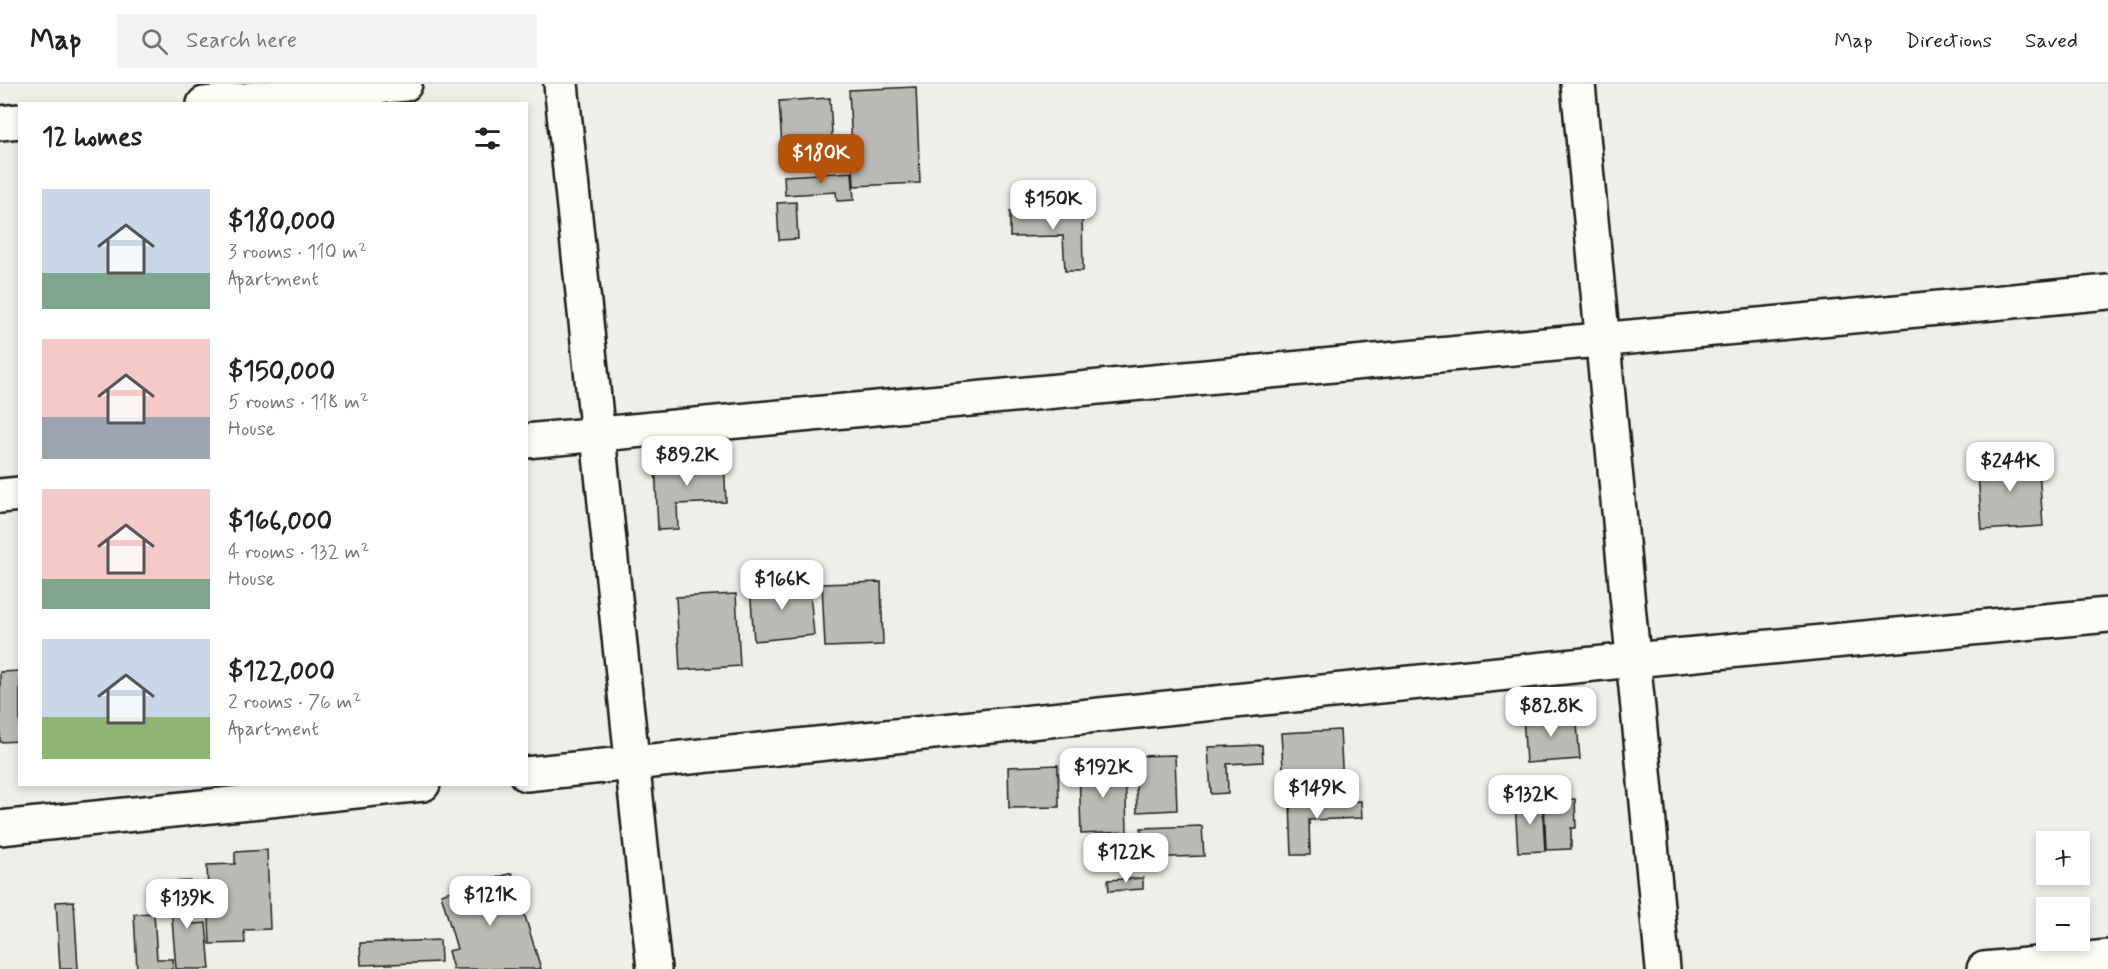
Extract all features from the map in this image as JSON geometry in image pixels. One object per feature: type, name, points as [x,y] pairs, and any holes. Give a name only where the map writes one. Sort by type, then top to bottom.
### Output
[{"type":"street","points":[[224,102],[405,84]]},
{"type":"street","points":[[561,84],[654,969]]},
{"type":"street","points":[[1578,84],[1663,969]]},
{"type":"street","points":[[0,123],[18,121]]},
{"type":"street","points":[[528,441],[2108,291]]},
{"type":"street","points":[[0,496],[18,494]]},
{"type":"street","points":[[528,774],[1633,660],[2108,615]]},
{"type":"street","points":[[0,828],[404,786]]},
{"type":"street","points":[[1984,969],[2108,957]]},
{"type":"building","points":[[916,87],[920,183],[854,186],[849,90]]},
{"type":"building","points":[[830,98],[833,153],[805,155],[805,161],[783,162],[779,101]]},
{"type":"building","points":[[852,172],[854,200],[837,201],[836,192],[785,195],[784,176]]},
{"type":"building","points":[[796,202],[798,239],[779,240],[777,203]]},
{"type":"building","points":[[1082,209],[1083,271],[1065,271],[1063,236],[1010,237],[1010,211]]},
{"type":"building","points":[[2038,456],[2043,526],[1982,530],[1977,460]]},
{"type":"building","points":[[724,459],[726,502],[677,504],[678,529],[658,530],[655,462]]},
{"type":"building","points":[[809,582],[814,635],[754,641],[750,587]]},
{"type":"building","points":[[881,582],[883,645],[825,647],[822,584]]},
{"type":"building","points":[[736,594],[740,666],[680,670],[676,597]]},
{"type":"building","points":[[18,671],[18,741],[0,742],[0,672]]},
{"type":"building","points":[[1576,713],[1580,759],[1526,763],[1523,716]]},
{"type":"building","points":[[1340,730],[1343,784],[1284,787],[1281,733]]},
{"type":"building","points":[[1262,745],[1263,762],[1227,764],[1228,793],[1211,794],[1208,747]]},
{"type":"building","points":[[1175,755],[1177,810],[1137,812],[1135,756]]},
{"type":"building","points":[[1125,764],[1127,832],[1081,834],[1079,766]]},
{"type":"building","points":[[1058,765],[1059,807],[1009,808],[1008,767]]},
{"type":"building","points":[[1575,799],[1576,828],[1571,828],[1571,849],[1546,850],[1544,801]]},
{"type":"building","points":[[1542,800],[1545,851],[1518,852],[1515,801]]},
{"type":"building","points":[[1361,801],[1362,818],[1309,820],[1310,855],[1292,855],[1290,803]]},
{"type":"building","points":[[1202,826],[1204,856],[1142,858],[1141,828]]},
{"type":"building","points":[[267,850],[270,929],[244,930],[245,943],[210,944],[207,865],[235,864],[235,852]]},
{"type":"building","points":[[512,873],[541,969],[453,969],[448,951],[457,949],[441,894]]},
{"type":"building","points":[[1143,878],[1143,889],[1109,891],[1108,880]]},
{"type":"building","points":[[190,881],[193,924],[206,923],[210,969],[176,969],[169,882]]},
{"type":"building","points":[[74,901],[78,969],[60,969],[56,902]]},
{"type":"building","points":[[154,913],[157,959],[173,959],[173,969],[137,969],[134,914]]},
{"type":"building","points":[[440,940],[441,962],[361,965],[360,943]]}]
